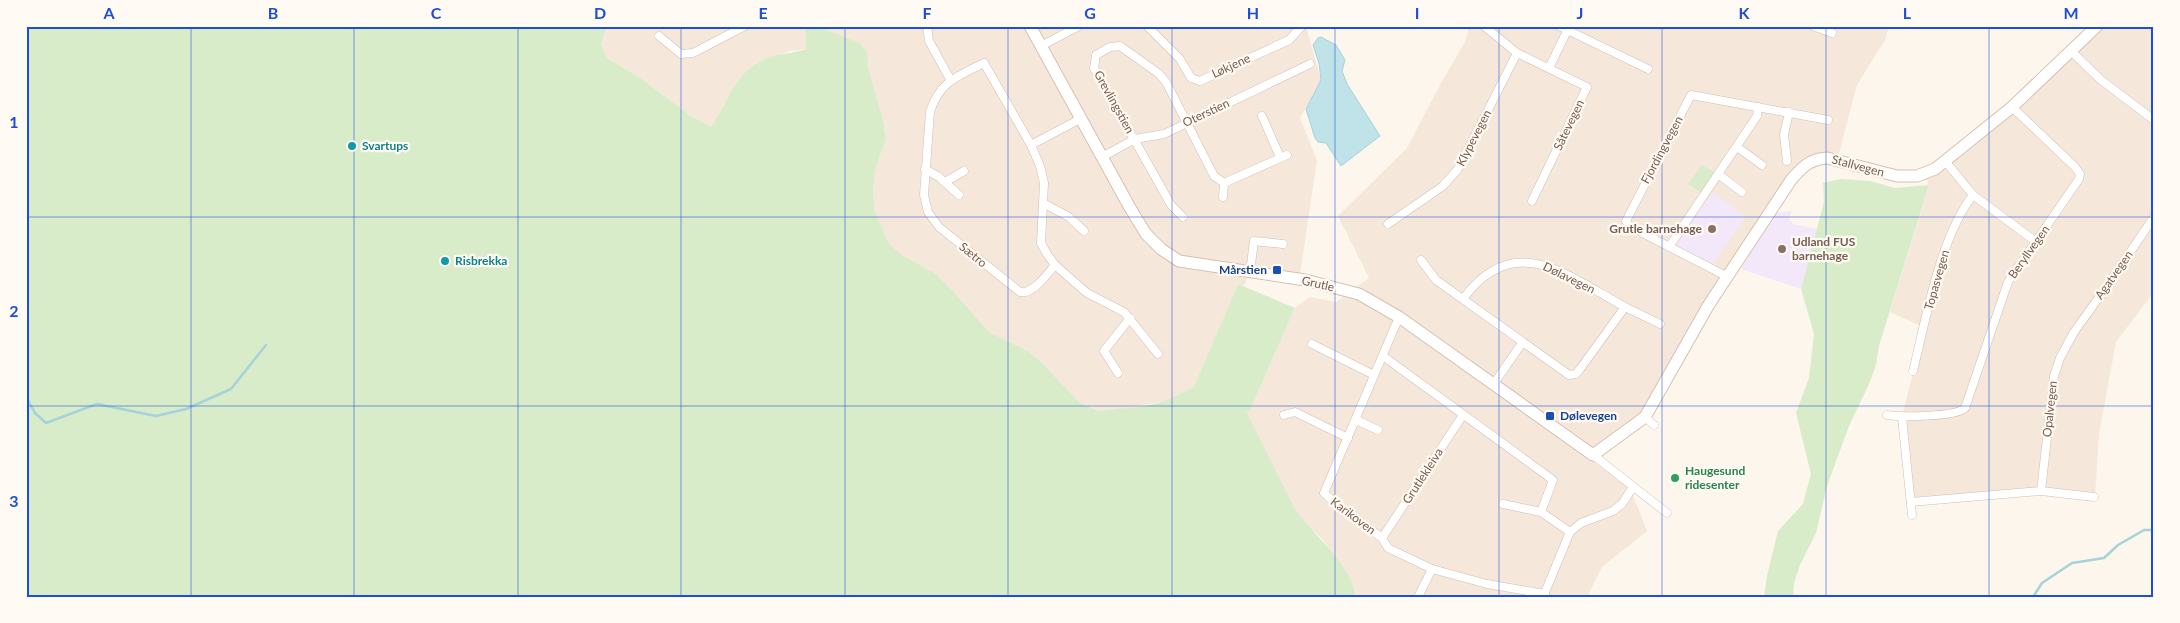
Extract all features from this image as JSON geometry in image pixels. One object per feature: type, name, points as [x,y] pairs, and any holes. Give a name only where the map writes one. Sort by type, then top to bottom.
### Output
[{"type":"street","points":[[658,36],[681,54],[693,53],[745,26]]},
{"type":"street","points":[[927,26],[929,41],[950,79]]},
{"type":"street","name":"Grutle","points":[[1030,26],[1080,119],[1146,234],[1161,249],[1179,261],[1305,280],[1360,294],[1399,318],[1593,454],[1667,513]]},
{"type":"street","points":[[1041,46],[1079,26]]},
{"type":"street","name":"Løkjene","points":[[1148,26],[1180,59],[1191,78],[1200,81],[1289,40],[1302,26]]},
{"type":"street","name":"Såtevegen","points":[[1484,26],[1517,53],[1587,87],[1532,201]]},
{"type":"street","points":[[1559,26],[1648,70]]},
{"type":"street","points":[[1813,26],[1832,33]]},
{"type":"street","name":"Stallvegen","points":[[1593,454],[1645,417],[1726,276],[1802,166],[1810,161],[1827,158],[1886,174],[1908,176],[1926,172],[1946,161],[2012,107],[2072,52],[2096,26]]},
{"type":"street","points":[[1549,68],[1567,31]]},
{"type":"street","name":"Grevlingstien","points":[[1183,217],[1171,205],[1094,68],[1096,55],[1110,47],[1120,46],[1158,73],[1171,91],[1214,176],[1224,184]]},
{"type":"street","points":[[2072,52],[2101,80],[2154,120]]},
{"type":"street","name":"Klypevegen","points":[[1388,224],[1443,186],[1458,169],[1517,53]]},
{"type":"street","name":"Sætro","points":[[1055,265],[1027,292],[1015,289],[939,227],[928,212],[924,194],[930,112],[937,95],[950,79],[984,63],[1031,145],[1044,183],[1041,243],[1055,265],[1087,293],[1112,304],[1130,318],[1158,354]]},
{"type":"street","name":"Oterstien","points":[[1102,157],[1135,139],[1164,134],[1310,64]]},
{"type":"street","name":"Fjordingvegen","points":[[1726,276],[1629,226],[1626,221],[1691,95],[1828,120]]},
{"type":"street","points":[[1669,247],[1757,116],[1758,107]]},
{"type":"street","name":"Beryllvegen","points":[[1887,415],[1902,417],[1956,412],[1965,408],[2004,291],[2035,242],[2077,183],[2080,174],[2075,167],[2012,107]]},
{"type":"street","points":[[1787,162],[1784,135],[1789,112]]},
{"type":"street","points":[[1223,197],[1224,184],[1283,156],[1262,116]]},
{"type":"street","points":[[1031,145],[1080,119]]},
{"type":"street","points":[[1737,147],[1762,165]]},
{"type":"street","points":[[1946,161],[1974,195],[2035,242]]},
{"type":"street","points":[[925,169],[945,182],[959,195]]},
{"type":"street","points":[[945,182],[964,171]]},
{"type":"street","points":[[1718,174],[1742,192]]},
{"type":"street","name":"Topasvegen","points":[[1912,371],[1944,252],[1964,207],[1974,195]]},
{"type":"street","points":[[1043,203],[1069,217],[1084,231]]},
{"type":"street","name":"Agatvegen","points":[[2074,332],[2154,217]]},
{"type":"street","points":[[1250,272],[1254,241],[1283,244]]},
{"type":"street","points":[[1421,260],[1436,280],[1566,374],[1573,376],[1625,307]]},
{"type":"street","name":"Dølavegen","points":[[1463,299],[1483,278],[1499,268],[1520,262],[1532,262],[1556,269],[1660,324]]},
{"type":"street","points":[[1118,373],[1104,352],[1130,318]]},
{"type":"street","name":"Karikoven","points":[[1382,538],[1324,494],[1399,318]]},
{"type":"street","name":"Opalvegen","points":[[2041,491],[2054,376],[2060,358],[2074,332]]},
{"type":"street","points":[[1493,385],[1522,343]]},
{"type":"street","points":[[1312,344],[1374,375]]},
{"type":"street","points":[[1383,356],[1553,480],[1541,512]]},
{"type":"street","points":[[1284,415],[1295,412],[1348,438]]},
{"type":"street","name":"Grutlekleiva","points":[[1382,538],[1463,415]]},
{"type":"street","points":[[1645,417],[1654,425]]},
{"type":"street","points":[[1902,417],[1912,515]]},
{"type":"street","points":[[1356,420],[1378,430]]},
{"type":"street","points":[[1382,538],[1388,548],[1432,569],[1487,584],[1544,595],[1570,532],[1581,524],[1614,510],[1622,504],[1633,487]]},
{"type":"street","points":[[1911,502],[2041,491],[2094,497]]},
{"type":"street","points":[[1503,504],[1541,512],[1570,532]]},
{"type":"street","points":[[1418,597],[1432,569]]},
{"type":"shaded area","points":[[601,26],[805,26],[806,49],[789,51],[757,63],[711,127],[691,116],[639,77],[607,58],[601,44],[606,29]]},
{"type":"shaded area","points":[[818,26],[1306,26],[1321,80],[1300,118],[1317,160],[1299,281],[1248,276],[1244,286],[1238,284],[1194,386],[1196,387],[1165,401],[1122,409],[1100,411],[1079,402],[1028,351],[989,332],[936,274],[902,255],[889,244],[875,212],[873,191],[875,170],[886,139],[883,120],[867,68],[867,52],[860,43]]},
{"type":"shaded area","points":[[1469,26],[1889,26],[1885,40],[1857,85],[1839,153],[1802,164],[1647,415],[1591,452],[1630,488],[1647,531],[1602,567],[1587,597],[1356,597],[1355,590],[1342,567],[1322,539],[1300,518],[1245,410],[1249,412],[1295,308],[1309,297],[1336,302],[1369,278],[1338,216],[1407,148],[1465,42]]},
{"type":"shaded area","points":[[2094,26],[2154,26],[2154,292],[2116,342],[2099,434],[2095,497],[2041,492],[1916,499],[1912,492],[1902,416],[1924,330],[1921,326],[1890,312],[1929,186],[1924,172],[1960,148]]},
{"type":"shaded area","name":"Grutle barnehage","points":[[1713,192],[1745,217],[1712,265],[1680,249],[1678,241]]},
{"type":"shaded area","name":"Udland FUS barnehage","points":[[1792,211],[1789,218],[1793,224],[1817,229],[1801,289],[1741,269],[1776,213]]},
{"type":"green space","points":[[26,26],[601,26],[606,29],[601,44],[607,58],[639,77],[691,116],[711,127],[735,85],[749,69],[772,56],[806,49],[805,26],[818,26],[860,43],[867,52],[868,68],[883,120],[886,139],[875,170],[873,191],[875,212],[889,244],[902,255],[936,274],[989,332],[1028,351],[1079,402],[1099,411],[1145,406],[1165,401],[1195,387],[1238,284],[1295,308],[1249,412],[1246,411],[1294,507],[1339,561],[1353,585],[1356,597],[26,597]]},
{"type":"green space","points":[[1702,165],[1716,173],[1702,193],[1688,184]]},
{"type":"green space","points":[[1841,179],[1870,181],[1895,188],[1929,185],[1879,346],[1876,365],[1849,426],[1827,486],[1816,533],[1800,565],[1794,583],[1793,597],[1764,597],[1778,531],[1803,504],[1811,474],[1796,413],[1809,378],[1814,334],[1801,289],[1824,202],[1823,183]]},
{"type":"water","points":[[1321,37],[1336,45],[1345,60],[1342,71],[1347,84],[1380,136],[1341,166],[1326,143],[1318,142],[1315,138],[1306,109],[1321,80],[1319,63],[1313,45]]},
{"type":"waterway","points":[[26,397],[35,413],[46,423],[97,404],[156,416],[186,409],[231,389],[266,345]]},
{"type":"waterway","points":[[2033,597],[2042,583],[2072,563],[2104,558],[2118,545],[2144,530],[2154,530]]},
{"type":"place","name":"Svartups","points":[[352,146]]},
{"type":"place","name":"Grutle barnehage","points":[[1712,229]]},
{"type":"place","name":"Udland FUS barnehage","points":[[1782,249]]},
{"type":"place","name":"Risbrekka","points":[[445,261]]},
{"type":"place","name":"Mårstien","points":[[1277,270]]},
{"type":"place","name":"Dølevegen","points":[[1550,416]]},
{"type":"place","name":"Haugesund ridesenter","points":[[1675,478]]}]
